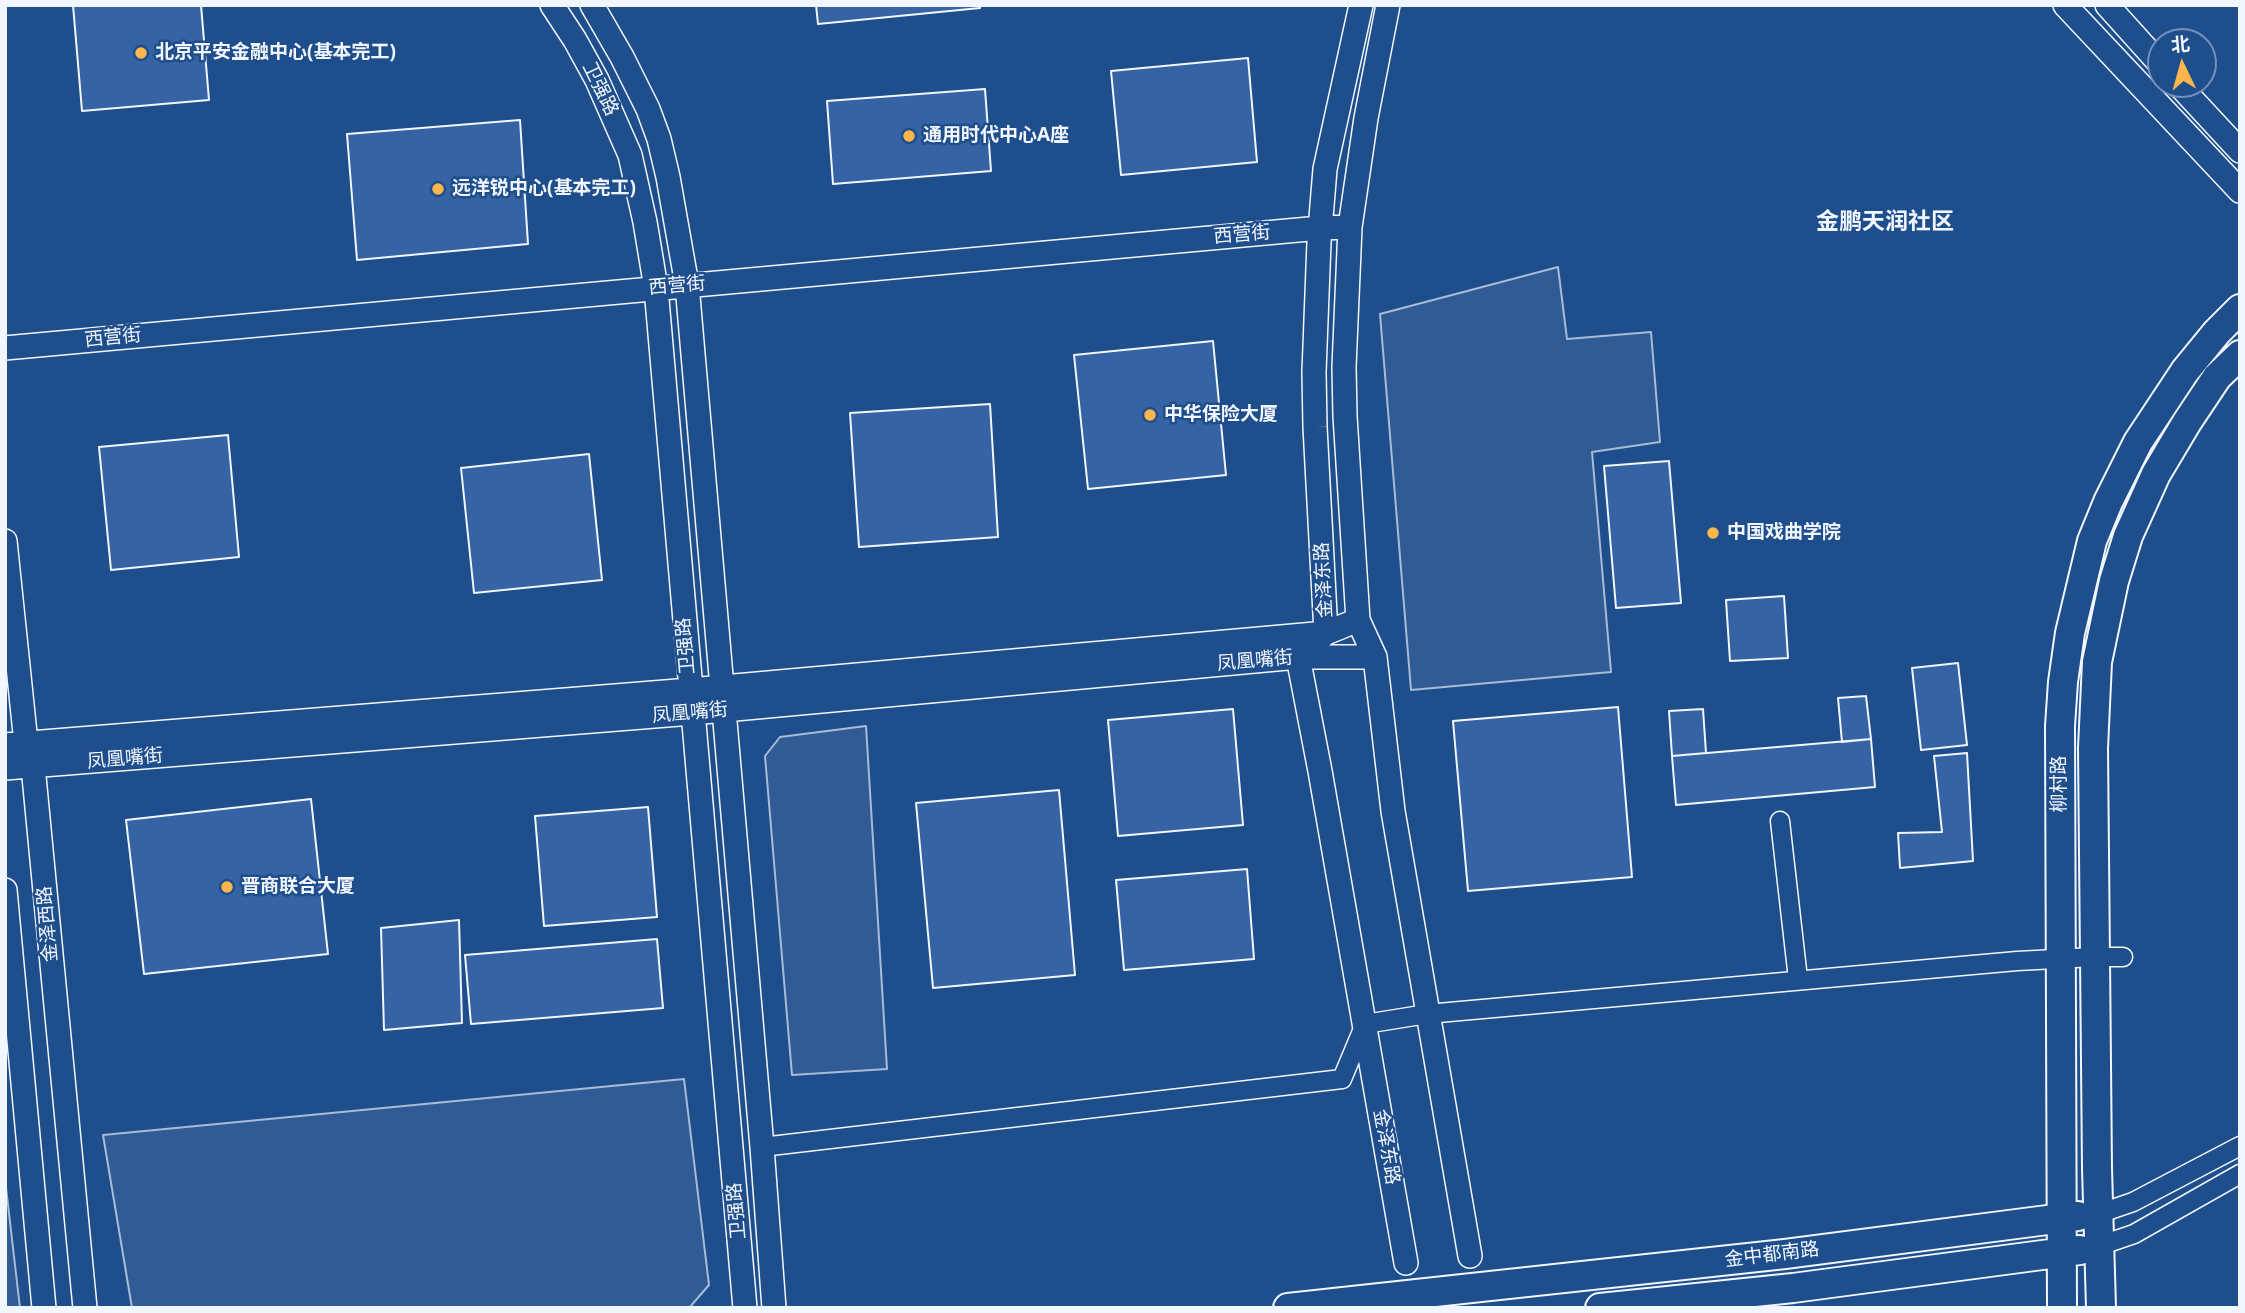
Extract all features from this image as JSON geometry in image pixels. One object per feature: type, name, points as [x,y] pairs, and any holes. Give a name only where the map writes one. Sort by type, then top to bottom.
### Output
[{"type":"main road","name":"柳村路","points":[[2062,1308],[2060,726],[2070,633],[2092,541],[2138,442],[2160,407],[2209,342],[2240,309]]},
{"type":"main road","name":"柳村路","points":[[2101,1308],[2092,748],[2097,662],[2114,581],[2128,536],[2156,474],[2217,377],[2240,355]]},
{"type":"main road","name":"金中都南路","points":[[1289,1308],[1784,1254],[2098,1214]]},
{"type":"main road","name":"金中都南路","points":[[1600,1308],[1793,1288],[2099,1246]]},
{"type":"street","name":"卫强路","points":[[552,5],[597,80],[630,155],[656,288],[746,1308]]},
{"type":"street","name":"卫强路","points":[[592,5],[622,57],[648,109],[659,139],[687,285],[774,1308]]},
{"type":"street","name":"金泽东路","points":[[1361,5],[1325,169],[1320,228],[1314,372],[1326,633],[1298,657],[1406,1263]]},
{"type":"street","name":"金泽东路","points":[[1388,5],[1366,118],[1350,228],[1345,416],[1358,620],[1375,657],[1393,811],[1470,1256]]},
{"type":"street","points":[[2066,5],[2240,191]]},
{"type":"street","points":[[2106,5],[2147,50]]},
{"type":"street","points":[[2191,98],[2240,151]]},
{"type":"street","name":"西营街","points":[[5,348],[1320,228],[1350,228]]},
{"type":"street","name":"金泽西路","points":[[5,541],[16,744],[33,766],[85,1308]]},
{"type":"street","name":"凤凰嘴街","points":[[5,768],[692,713],[722,698],[1326,633],[1358,620]]},
{"type":"street","name":"凤凰嘴街","points":[[16,744],[690,690],[722,698],[1298,657],[1375,657]]},
{"type":"street","points":[[1780,821],[1797,979]]},
{"type":"street","name":"金泽西路","points":[[5,890],[44,1308]]},
{"type":"street","points":[[762,1147],[1342,1079],[1365,1024],[1427,1014],[1797,979],[2060,959],[2123,957]]},
{"type":"street","name":"金中都南路","points":[[2098,1214],[2133,1202],[2240,1146]]},
{"type":"street","name":"金中都南路","points":[[2099,1246],[2134,1234],[2240,1174]]},
{"type":"shaded area","points":[[1558,267],[1567,339],[1651,332],[1660,442],[1592,452],[1611,672],[1411,690],[1380,314]]},
{"type":"shaded area","points":[[866,726],[887,1069],[792,1075],[765,756],[780,737]]},
{"type":"shaded area","points":[[684,1079],[709,1285],[689,1308],[132,1308],[103,1135]]},
{"type":"shaded area","points":[[5,1179],[20,1308],[5,1308]]},
{"type":"building","name":"北京平安金融中心(基本完工)","points":[[73,5],[201,5],[209,100],[82,111]]},
{"type":"building","points":[[816,5],[980,5],[980,8],[818,24]]},
{"type":"building","points":[[1248,58],[1257,162],[1121,175],[1111,71]]},
{"type":"building","name":"通用时代中心A座","points":[[985,89],[991,171],[833,184],[827,101]]},
{"type":"building","name":"远洋锐中心(基本完工)","points":[[520,120],[528,244],[357,260],[347,134]]},
{"type":"building","name":"中华保险大厦","points":[[1213,341],[1226,475],[1088,489],[1074,355]]},
{"type":"building","points":[[990,404],[998,537],[859,547],[850,413]]},
{"type":"building","points":[[228,435],[239,557],[111,570],[99,447]]},
{"type":"building","points":[[589,454],[602,580],[474,593],[461,468]]},
{"type":"building","points":[[1669,461],[1681,603],[1616,608],[1604,466]]},
{"type":"building","points":[[1784,596],[1788,658],[1730,661],[1726,600]]},
{"type":"building","points":[[1958,663],[1967,745],[1921,750],[1912,668]]},
{"type":"building","points":[[1866,696],[1871,739],[1842,742],[1838,698]]},
{"type":"building","points":[[1618,707],[1632,877],[1468,891],[1453,721]]},
{"type":"building","points":[[1233,709],[1243,825],[1118,836],[1108,720]]},
{"type":"building","points":[[1703,709],[1706,753],[1672,756],[1669,711]]},
{"type":"building","points":[[1871,739],[1875,787],[1676,805],[1672,756]]},
{"type":"building","points":[[1967,753],[1973,861],[1900,868],[1898,833],[1942,832],[1934,756]]},
{"type":"building","points":[[1059,790],[1075,975],[933,988],[916,803]]},
{"type":"building","name":"晋商联合大厦","points":[[311,799],[328,954],[144,974],[126,820]]},
{"type":"building","points":[[648,807],[657,917],[544,926],[535,816]]},
{"type":"building","points":[[1247,869],[1254,959],[1124,970],[1116,880]]},
{"type":"building","points":[[459,920],[462,1023],[384,1030],[381,928]]},
{"type":"building","points":[[657,939],[663,1008],[471,1024],[465,955]]},
{"type":"place","name":"北京平安金融中心(基本完工)","points":[[141,53]]},
{"type":"place","name":"通用时代中心A座","points":[[909,136]]},
{"type":"place","name":"远洋锐中心(基本完工)","points":[[438,189]]},
{"type":"place","name":"中华保险大厦","points":[[1150,415]]},
{"type":"place","name":"中国戏曲学院","points":[[1713,533]]},
{"type":"place","name":"晋商联合大厦","points":[[227,887]]},
{"type":"district","name":"金鹏天润社区","points":[[1885,222]]}]
